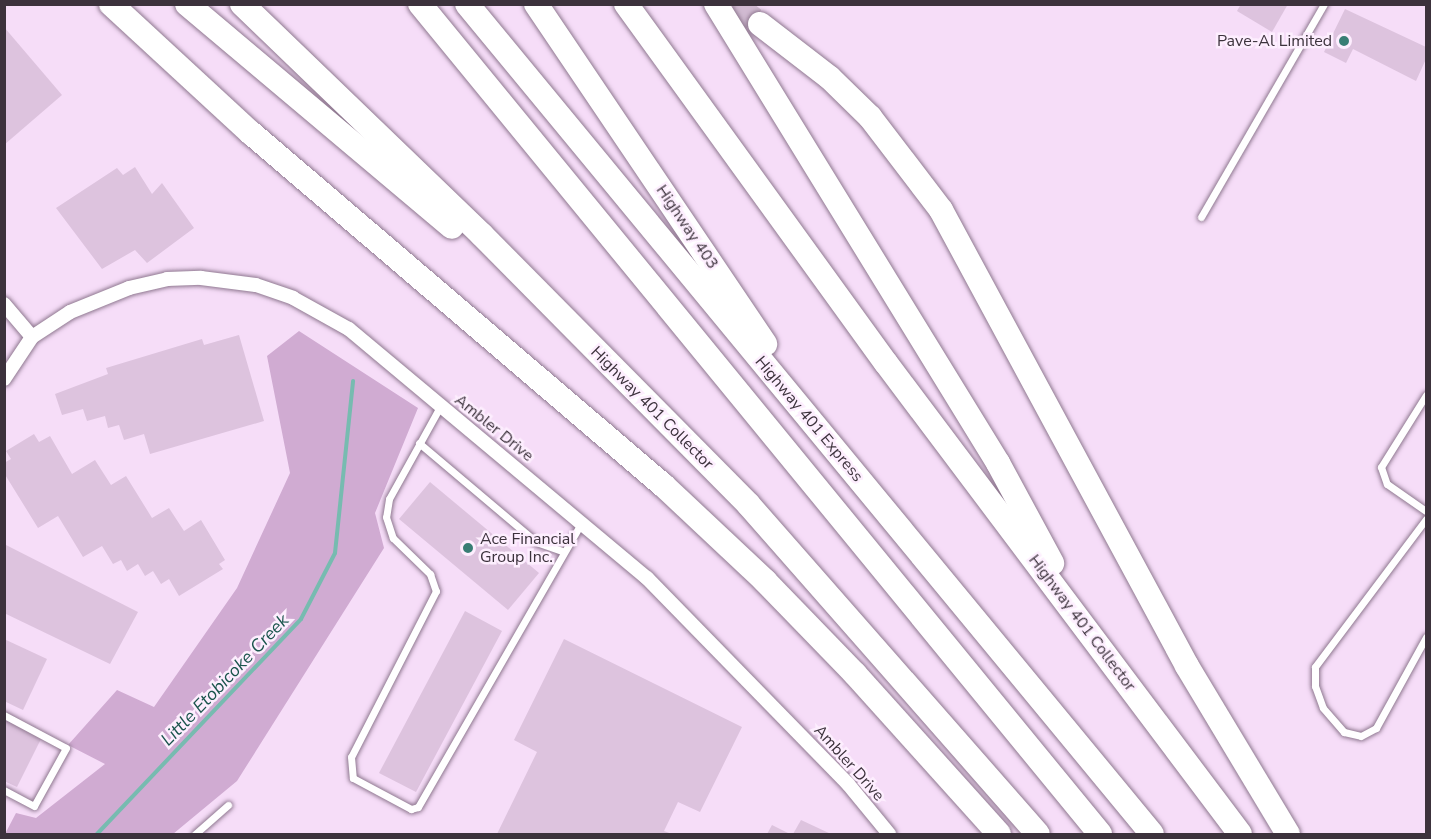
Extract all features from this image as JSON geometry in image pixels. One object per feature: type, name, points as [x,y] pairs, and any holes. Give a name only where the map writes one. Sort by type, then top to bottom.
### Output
[{"type":"highway","points":[[111,4],[252,133],[664,486],[765,581],[855,674],[999,834]]},
{"type":"highway","points":[[187,4],[564,321]]},
{"type":"highway","name":"Highway 401 Collector","points":[[243,4],[482,235],[564,321],[748,504],[1038,834]]},
{"type":"highway","points":[[412,4],[482,79]]},
{"type":"highway","points":[[420,4],[1100,834]]},
{"type":"highway","name":"Highway 401 Express","points":[[467,4],[1152,834]]},
{"type":"highway","name":"Highway 403","points":[[536,4],[836,451]]},
{"type":"highway","name":"Highway 401 Collector","points":[[626,4],[886,363],[1240,834]]},
{"type":"highway","points":[[716,4],[998,463],[1090,634]]},
{"type":"highway","points":[[760,24],[830,78],[870,117],[941,210],[1187,666],[1288,834]]},
{"type":"street","name":"Ambler Drive","points":[[4,380],[32,337],[70,312],[129,288],[167,279],[226,280],[275,290],[316,310],[349,329],[647,578],[713,642],[848,784],[889,834]]},
{"type":"street","points":[[4,304],[32,337]]},
{"type":"lane","points":[[1201,217],[1324,4]]},
{"type":"lane","points":[[1426,394],[1381,467],[1386,484],[1426,511]]},
{"type":"lane","points":[[441,405],[389,499],[386,517],[393,538],[430,574],[436,591],[351,757],[353,778],[411,809],[418,807],[439,776],[562,551],[582,522]]},
{"type":"lane","points":[[419,443],[536,542],[562,551]]},
{"type":"lane","points":[[1426,519],[1315,667],[1315,686],[1323,708],[1344,732],[1361,736],[1376,728],[1426,637]]},
{"type":"lane","points":[[4,715],[66,748],[34,806],[4,790]]},
{"type":"lane","points":[[195,834],[228,805]]},
{"type":"shaded area","points":[[299,331],[418,408],[375,513],[384,548],[237,781],[173,834],[5,834],[16,813],[36,818],[105,764],[68,745],[117,690],[154,707],[237,588],[290,473],[267,356]]},
{"type":"building","points":[[1241,4],[1288,4],[1272,32],[1237,11]]},
{"type":"building","points":[[1345,9],[1426,47],[1426,59],[1416,81],[1353,49],[1346,63],[1324,52]]},
{"type":"building","points":[[4,27],[62,95],[4,145]]},
{"type":"building","points":[[135,167],[152,194],[162,183],[194,228],[147,263],[135,250],[102,269],[56,208],[117,168],[123,175]]},
{"type":"building","points":[[239,335],[264,421],[150,454],[144,434],[124,440],[119,425],[108,428],[105,416],[87,421],[83,409],[62,415],[55,394],[108,374],[106,368],[202,339],[204,345]]},
{"type":"building","points":[[34,434],[39,442],[50,436],[72,474],[95,460],[111,485],[126,476],[152,518],[169,508],[184,531],[201,520],[225,560],[219,564],[223,569],[179,596],[169,579],[161,584],[153,571],[145,576],[138,564],[127,571],[121,560],[113,564],[102,546],[83,557],[58,516],[38,528],[4,473],[4,463],[11,459],[6,451]]},
{"type":"building","points":[[430,482],[539,573],[508,610],[399,519]]},
{"type":"building","points":[[4,544],[138,612],[110,664],[4,613]]},
{"type":"building","points":[[465,611],[502,631],[416,792],[379,773]]},
{"type":"building","points":[[4,639],[47,659],[23,710],[4,701]]},
{"type":"building","points":[[564,639],[742,727],[700,812],[678,802],[664,831],[672,834],[497,834],[537,752],[514,740]]},
{"type":"building","points":[[4,719],[42,737],[17,787],[4,781]]},
{"type":"building","points":[[801,820],[831,834],[793,834]]},
{"type":"building","points":[[772,825],[790,834],[767,834]]},
{"type":"waterway","name":"Little Etobicoke Creek","points":[[97,834],[301,619],[335,553],[353,381]]},
{"type":"tunnel","points":[[735,4],[760,24]]},
{"type":"place","name":"Pave-Al Limited","points":[[1344,41]]},
{"type":"place","name":"Ace Financial Group Inc.","points":[[468,548]]}]
